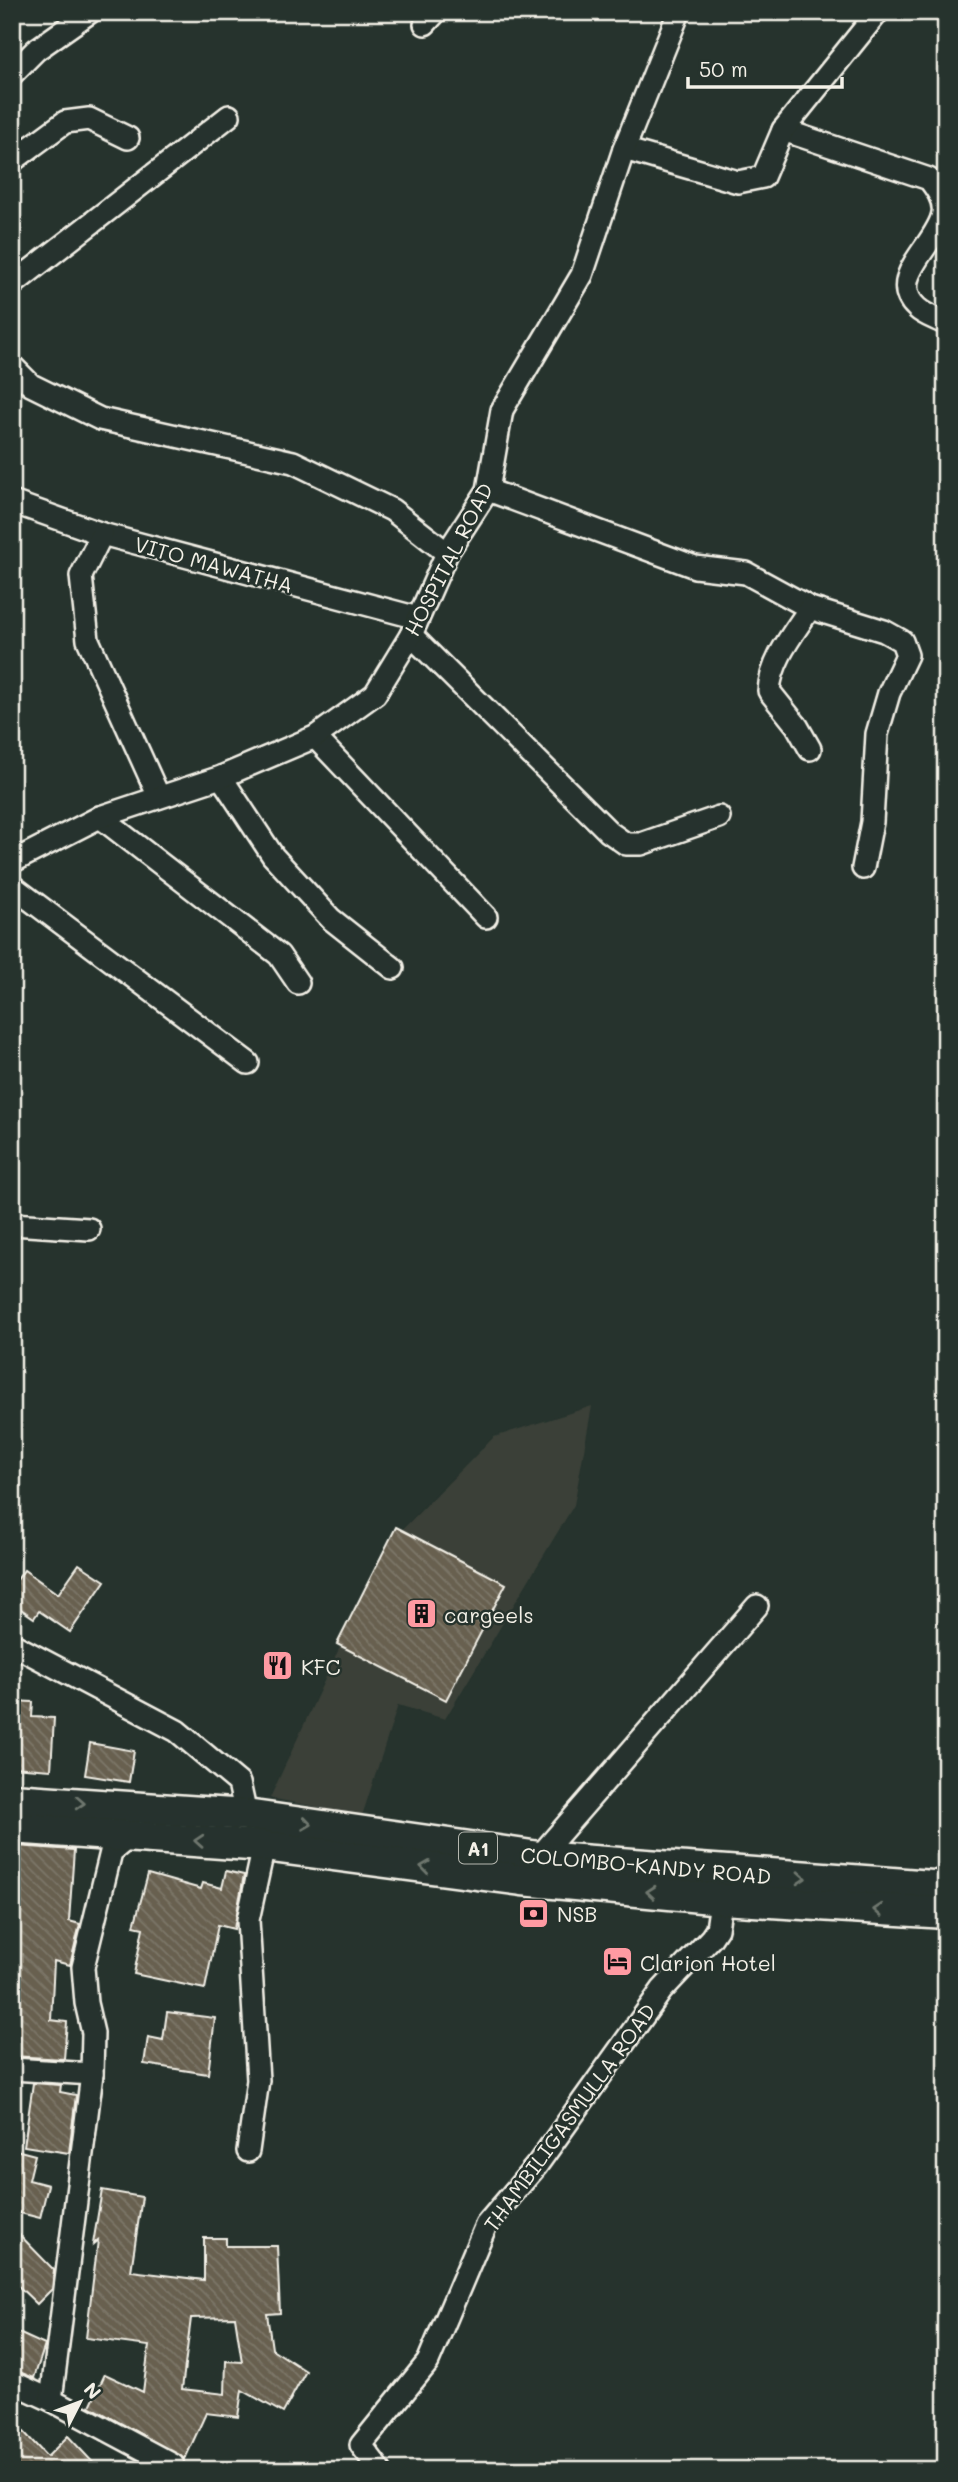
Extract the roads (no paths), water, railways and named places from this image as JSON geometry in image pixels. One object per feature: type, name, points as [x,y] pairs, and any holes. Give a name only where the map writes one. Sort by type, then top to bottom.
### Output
[{"type":"highway","name":"COLOMBO-KANDY ROAD","points":[[12,1799],[264,1846],[522,1880],[723,1886],[946,1887]]},
{"type":"highway","name":"COLOMBO-KANDY ROAD","points":[[12,1828],[246,1815],[723,1886],[946,1913]]},
{"type":"street","points":[[12,74],[36,50],[90,12]]},
{"type":"street","name":"HOSPITAL ROAD","points":[[12,862],[100,817],[221,777],[315,737],[375,694],[414,627],[447,553],[488,490],[502,410],[582,275],[624,149],[679,12]]},
{"type":"street","points":[[624,149],[738,182],[763,177],[783,130],[878,12]]},
{"type":"street","points":[[12,285],[229,116]]},
{"type":"street","points":[[12,161],[65,122],[89,120],[128,138]]},
{"type":"street","points":[[783,130],[929,179],[940,194],[943,213],[906,281],[906,294],[917,309],[946,324]]},
{"type":"street","points":[[12,366],[31,384],[100,419],[292,462],[392,510],[447,553]]},
{"type":"street","points":[[488,490],[695,567],[747,573],[810,608],[884,631],[902,641],[907,655],[889,693],[877,734],[872,822],[863,868]]},
{"type":"street","name":"VITO MAWATHA","points":[[12,502],[102,534],[414,627]]},
{"type":"street","points":[[102,534],[80,576],[88,640],[159,797]]},
{"type":"street","points":[[810,608],[781,652],[770,677],[769,691],[797,726],[810,749]]},
{"type":"street","points":[[414,627],[609,832],[626,844],[641,844],[719,817]]},
{"type":"street","points":[[315,737],[486,916]]},
{"type":"street","points":[[221,777],[273,856],[331,919],[393,968]]},
{"type":"street","points":[[100,817],[279,955],[298,983]]},
{"type":"street","points":[[12,886],[248,1063]]},
{"type":"street","points":[[12,1224],[89,1229]]},
{"type":"street","points":[[539,1857],[757,1606]]},
{"type":"street","points":[[12,1644],[177,1731],[239,1783],[246,1815]]},
{"type":"street","points":[[51,2400],[92,2074],[93,2033],[86,2003],[83,1967],[111,1852],[136,1821]]},
{"type":"street","points":[[248,2151],[258,2080],[248,1920],[264,1846]]},
{"type":"street","name":"THAMBILIGASMULLA ROAD","points":[[380,2470],[361,2445],[428,2362],[486,2225],[537,2165],[662,1990],[711,1938],[717,1929],[723,1886]]},
{"type":"street","points":[[12,2069],[92,2074]]},
{"type":"street","points":[[12,2382],[173,2466]]},
{"type":"place","name":"cargeels","points":[[421,1614]]},
{"type":"place","name":"KFC","points":[[278,1666]]},
{"type":"place","name":"NSB","points":[[534,1913]]},
{"type":"place","name":"Clarion Hotel","points":[[617,1962]]}]
